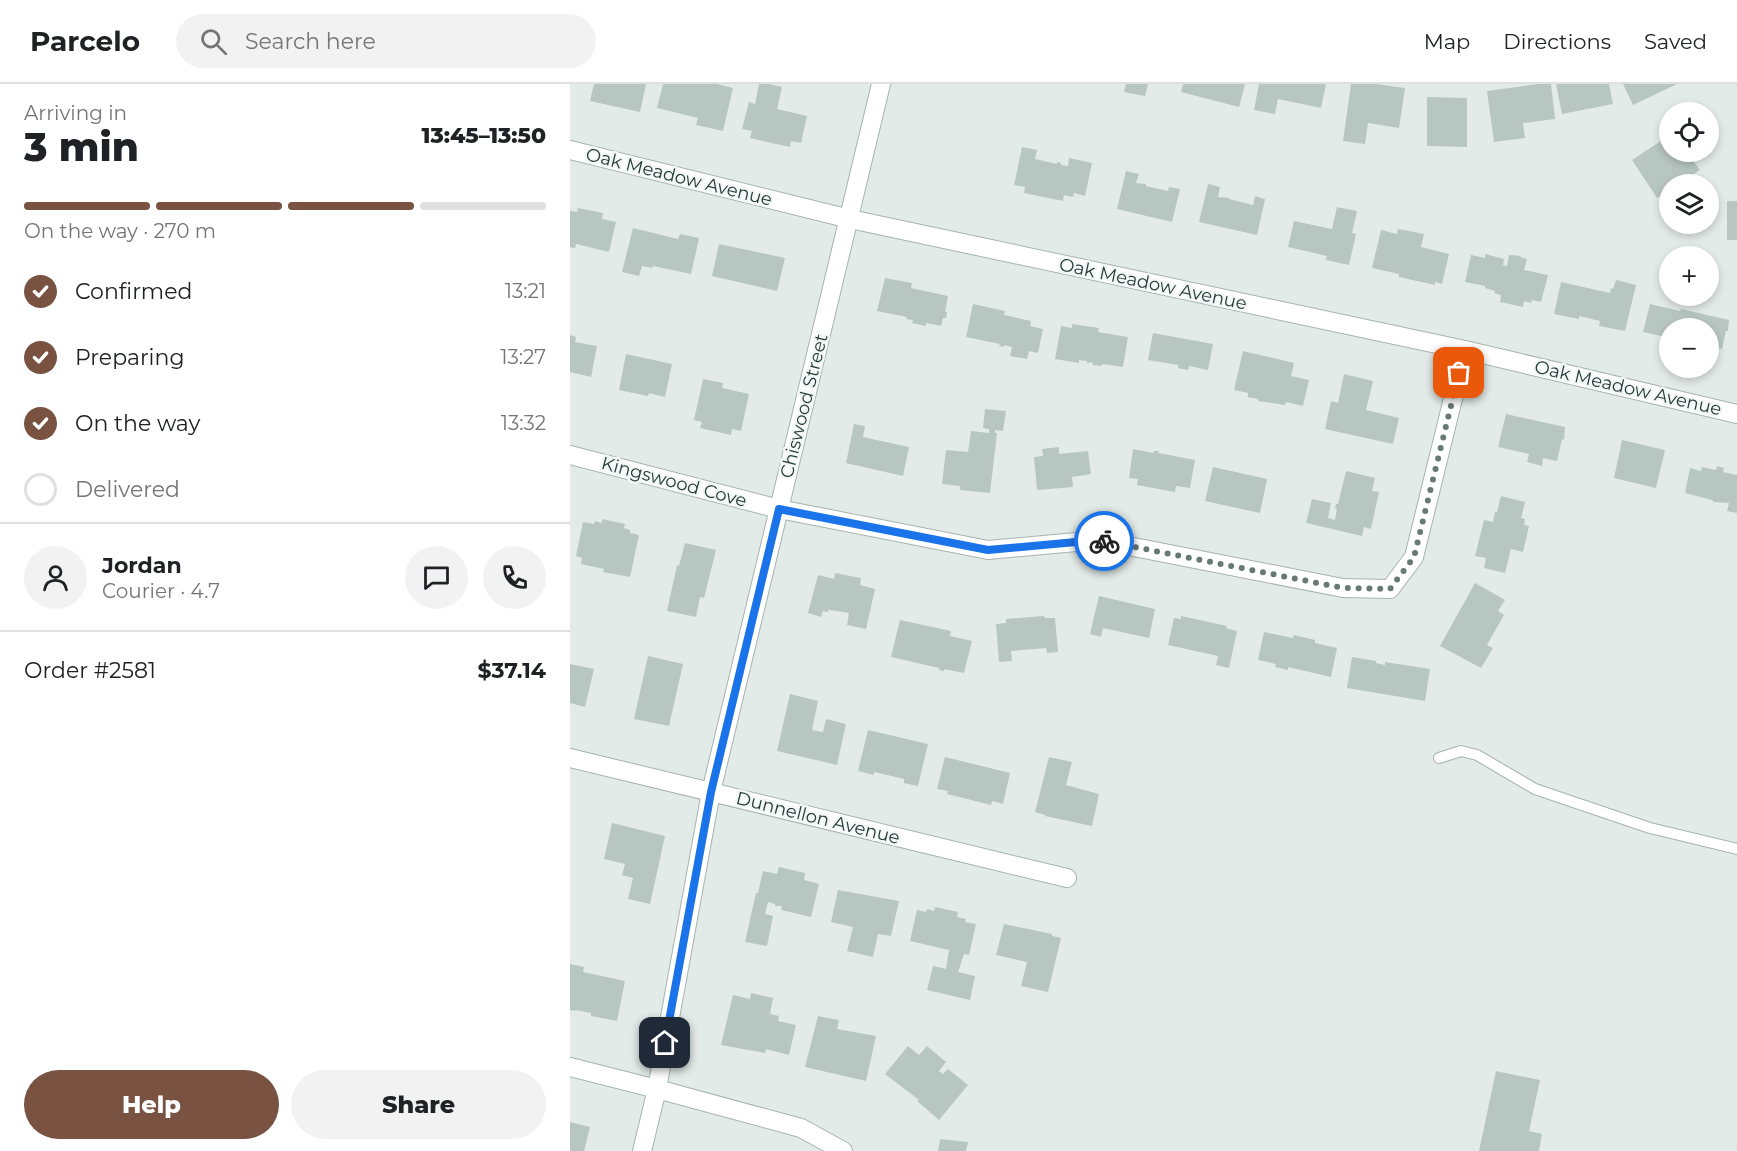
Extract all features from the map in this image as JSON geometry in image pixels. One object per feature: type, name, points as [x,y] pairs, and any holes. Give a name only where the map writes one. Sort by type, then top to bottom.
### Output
[{"type":"street","name":"Chiswood Street","points":[[642,1151],[657,1089],[711,792],[881,84]]},
{"type":"street","name":"Oak Meadow Avenue","points":[[570,150],[850,219],[1465,350],[1737,414]]},
{"type":"street","name":"Kingswood Cove","points":[[570,455],[779,509],[988,550],[1098,540],[1343,588],[1390,589],[1414,557],[1465,350]]},
{"type":"street","name":"Dunnellon Avenue","points":[[570,758],[1067,878]]},
{"type":"street","points":[[570,1067],[801,1128],[843,1151]]},
{"type":"lane","points":[[1438,758],[1461,751],[1478,755],[1535,789],[1650,828],[1737,849]]},
{"type":"building","points":[[594,84],[646,84],[640,112],[590,101]]},
{"type":"building","points":[[663,84],[717,84],[733,88],[723,131],[696,125],[698,118],[657,108]]},
{"type":"building","points":[[759,84],[782,87],[777,109],[807,116],[801,143],[791,141],[790,147],[750,138],[752,131],[742,129],[749,102],[755,104]]},
{"type":"building","points":[[1126,84],[1148,84],[1145,96],[1124,92]]},
{"type":"building","points":[[1183,84],[1245,84],[1239,107],[1181,92]]},
{"type":"building","points":[[1259,84],[1326,84],[1321,108],[1278,99],[1275,114],[1254,110]]},
{"type":"building","points":[[1351,84],[1376,84],[1405,88],[1399,128],[1368,123],[1365,144],[1343,141]]},
{"type":"building","points":[[1551,84],[1555,119],[1523,123],[1525,138],[1494,142],[1487,91]]},
{"type":"building","points":[[1556,84],[1609,84],[1613,104],[1562,114]]},
{"type":"building","points":[[1623,84],[1677,84],[1633,105]]},
{"type":"building","points":[[1427,97],[1467,98],[1467,147],[1427,146]]},
{"type":"building","points":[[1659,142],[1659,162],[1694,162],[1700,170],[1694,174],[1659,174],[1659,197],[1657,198],[1632,160]]},
{"type":"building","points":[[1022,147],[1037,150],[1035,159],[1057,164],[1057,162],[1061,165],[1068,166],[1069,158],[1092,163],[1085,196],[1074,193],[1073,197],[1064,195],[1063,201],[1024,193],[1025,187],[1014,185]]},
{"type":"building","points":[[1126,171],[1139,174],[1136,183],[1168,191],[1169,187],[1180,189],[1172,222],[1117,209]]},
{"type":"building","points":[[1208,184],[1220,187],[1218,197],[1253,205],[1255,196],[1265,199],[1257,235],[1199,222]]},
{"type":"building","points":[[1727,201],[1737,201],[1737,240],[1727,240]]},
{"type":"building","points":[[1337,207],[1357,211],[1352,233],[1356,234],[1349,265],[1326,260],[1327,256],[1288,247],[1294,221],[1332,229]]},
{"type":"building","points":[[578,208],[603,213],[602,219],[616,222],[609,252],[576,244],[575,248],[570,247],[570,211],[577,212]]},
{"type":"building","points":[[633,228],[678,239],[680,234],[699,238],[691,274],[653,266],[652,268],[642,266],[639,276],[622,272]]},
{"type":"building","points":[[1398,229],[1424,234],[1421,247],[1449,254],[1442,284],[1435,282],[1435,285],[1399,277],[1399,274],[1372,268],[1381,230],[1397,234]]},
{"type":"building","points":[[719,244],[785,258],[777,291],[712,276]]},
{"type":"building","points":[[1485,254],[1504,259],[1503,265],[1507,266],[1509,255],[1521,256],[1527,259],[1524,270],[1548,275],[1541,302],[1524,301],[1523,307],[1500,302],[1501,295],[1494,293],[1495,291],[1485,286],[1465,282],[1471,255],[1485,258]]},
{"type":"building","points":[[885,278],[912,283],[911,288],[948,296],[946,318],[943,318],[941,326],[912,323],[913,320],[906,319],[907,317],[877,311]]},
{"type":"building","points":[[1616,280],[1636,285],[1625,331],[1599,326],[1600,321],[1554,314],[1561,282],[1610,293]]},
{"type":"building","points":[[973,304],[1005,311],[1004,315],[1031,321],[1030,326],[1043,329],[1038,353],[1029,351],[1027,359],[1010,356],[1012,347],[966,337]]},
{"type":"building","points":[[1650,304],[1729,320],[1722,349],[1719,348],[1719,318],[1659,318],[1659,336],[1643,332]]},
{"type":"building","points":[[1072,324],[1099,328],[1098,332],[1128,337],[1123,367],[1093,365],[1092,362],[1079,360],[1079,363],[1055,359],[1061,326],[1072,328]]},
{"type":"building","points":[[1153,333],[1213,344],[1208,370],[1189,366],[1188,370],[1178,368],[1178,365],[1148,360]]},
{"type":"building","points":[[570,335],[576,337],[575,342],[597,346],[591,377],[570,372]]},
{"type":"building","points":[[1243,351],[1294,363],[1291,376],[1309,380],[1303,406],[1286,402],[1285,405],[1258,401],[1258,399],[1248,397],[1248,393],[1234,390]]},
{"type":"building","points":[[626,354],[672,364],[665,397],[619,390]]},
{"type":"building","points":[[1344,374],[1373,381],[1366,410],[1399,418],[1393,444],[1325,429],[1331,401],[1338,403]]},
{"type":"building","points":[[703,379],[723,383],[722,388],[749,394],[741,431],[732,429],[731,435],[700,428],[702,422],[694,420]]},
{"type":"building","points":[[985,409],[1006,411],[1003,431],[995,430],[997,433],[990,493],[960,490],[960,486],[942,484],[946,450],[968,452],[971,431],[989,433],[989,429],[983,428]]},
{"type":"building","points":[[1506,414],[1565,427],[1564,440],[1562,439],[1557,461],[1543,458],[1542,466],[1527,462],[1529,454],[1498,447]]},
{"type":"building","points":[[854,424],[865,426],[863,437],[909,447],[903,476],[846,463]]},
{"type":"building","points":[[1622,440],[1665,450],[1656,488],[1614,478]]},
{"type":"building","points":[[1059,447],[1059,454],[1088,451],[1091,474],[1072,477],[1073,487],[1037,490],[1034,457],[1043,456],[1042,449]]},
{"type":"building","points":[[1133,449],[1153,453],[1159,451],[1158,453],[1195,460],[1190,488],[1176,486],[1175,492],[1137,485],[1138,479],[1129,478]]},
{"type":"building","points":[[1717,466],[1724,468],[1723,472],[1737,475],[1737,513],[1727,511],[1729,503],[1714,502],[1685,493],[1690,468],[1701,471],[1702,467],[1716,470]]},
{"type":"building","points":[[1213,467],[1267,479],[1260,513],[1205,501]]},
{"type":"building","points":[[1346,471],[1375,478],[1372,491],[1379,492],[1371,529],[1364,527],[1362,536],[1306,523],[1312,499],[1331,503],[1328,518],[1335,520],[1337,509],[1335,508]]},
{"type":"building","points":[[1501,496],[1525,502],[1521,518],[1525,519],[1524,525],[1529,526],[1523,552],[1511,549],[1505,573],[1484,568],[1486,558],[1475,556],[1484,520],[1493,522]]},
{"type":"building","points":[[602,519],[625,524],[624,528],[630,530],[630,533],[639,535],[630,577],[603,572],[604,569],[581,564],[582,558],[576,556],[583,522],[602,523]]},
{"type":"building","points":[[685,543],[716,550],[704,598],[700,597],[696,617],[667,611],[677,565],[679,566]]},
{"type":"building","points":[[835,573],[861,578],[860,585],[875,589],[866,629],[847,625],[849,613],[829,609],[828,612],[823,611],[821,617],[808,613],[818,575],[834,579]]},
{"type":"building","points":[[1475,583],[1505,600],[1498,611],[1504,615],[1487,645],[1493,648],[1481,668],[1440,646]]},
{"type":"building","points":[[1099,596],[1155,609],[1149,638],[1103,628],[1101,637],[1090,634]]},
{"type":"building","points":[[1044,616],[1055,618],[1058,652],[1047,653],[1046,648],[1011,651],[1012,661],[999,662],[996,624],[1006,623],[1006,619]]},
{"type":"building","points":[[1181,616],[1227,626],[1226,628],[1237,631],[1229,668],[1216,665],[1218,656],[1168,645],[1174,618],[1181,619]]},
{"type":"building","points":[[900,620],[951,631],[950,636],[972,641],[964,673],[939,670],[939,668],[891,657]]},
{"type":"building","points":[[1264,632],[1293,638],[1294,635],[1337,648],[1331,677],[1288,667],[1288,670],[1275,667],[1276,664],[1258,660]]},
{"type":"building","points":[[648,656],[683,664],[669,726],[634,719]]},
{"type":"building","points":[[1352,657],[1385,665],[1385,662],[1430,669],[1425,701],[1347,688]]},
{"type":"building","points":[[570,664],[594,669],[585,707],[570,703]]},
{"type":"building","points":[[790,694],[818,701],[812,730],[823,732],[826,719],[846,724],[837,765],[777,751]]},
{"type":"building","points":[[868,730],[928,744],[918,786],[904,783],[904,779],[858,771]]},
{"type":"building","points":[[945,757],[1010,773],[1003,804],[992,801],[991,805],[947,794],[948,791],[937,789]]},
{"type":"building","points":[[1049,757],[1072,762],[1066,785],[1099,794],[1092,826],[1035,812]]},
{"type":"building","points":[[612,823],[665,836],[650,904],[628,899],[633,878],[622,875],[625,864],[604,859]]},
{"type":"building","points":[[779,867],[805,873],[804,880],[819,884],[811,917],[781,910],[782,906],[775,906],[768,902],[765,914],[773,916],[767,946],[745,942],[763,871],[777,874]]},
{"type":"building","points":[[838,890],[899,901],[891,936],[878,934],[873,957],[847,951],[853,927],[831,922]]},
{"type":"building","points":[[935,907],[958,912],[957,917],[966,919],[965,922],[976,924],[969,955],[964,954],[958,972],[975,976],[970,1000],[927,990],[933,966],[946,969],[949,950],[910,941],[917,910],[934,911]]},
{"type":"building","points":[[1004,924],[1061,938],[1048,992],[1021,986],[1027,962],[996,955]]},
{"type":"building","points":[[570,964],[584,967],[583,972],[625,981],[617,1021],[591,1016],[591,1013],[570,1010]]},
{"type":"building","points":[[751,993],[773,998],[770,1014],[779,1016],[778,1021],[796,1025],[789,1055],[766,1049],[765,1053],[721,1045],[733,995],[750,999]]},
{"type":"building","points":[[818,1016],[839,1020],[837,1029],[876,1036],[866,1081],[805,1067]]},
{"type":"building","points":[[908,1046],[919,1055],[927,1046],[946,1062],[939,1071],[943,1074],[948,1069],[968,1085],[939,1120],[917,1101],[919,1100],[885,1074]]},
{"type":"building","points":[[1496,1071],[1540,1080],[1529,1131],[1542,1134],[1539,1151],[1479,1151]]},
{"type":"building","points":[[570,1122],[590,1127],[584,1151],[570,1151]]},
{"type":"building","points":[[940,1139],[968,1142],[966,1151],[938,1151]]},
{"type":"way so far","points":[[1104,541],[1343,588],[1390,589],[1414,557],[1459,373]]},
{"type":"route","points":[[665,1043],[711,792],[779,509],[988,550],[1104,541]]}]
